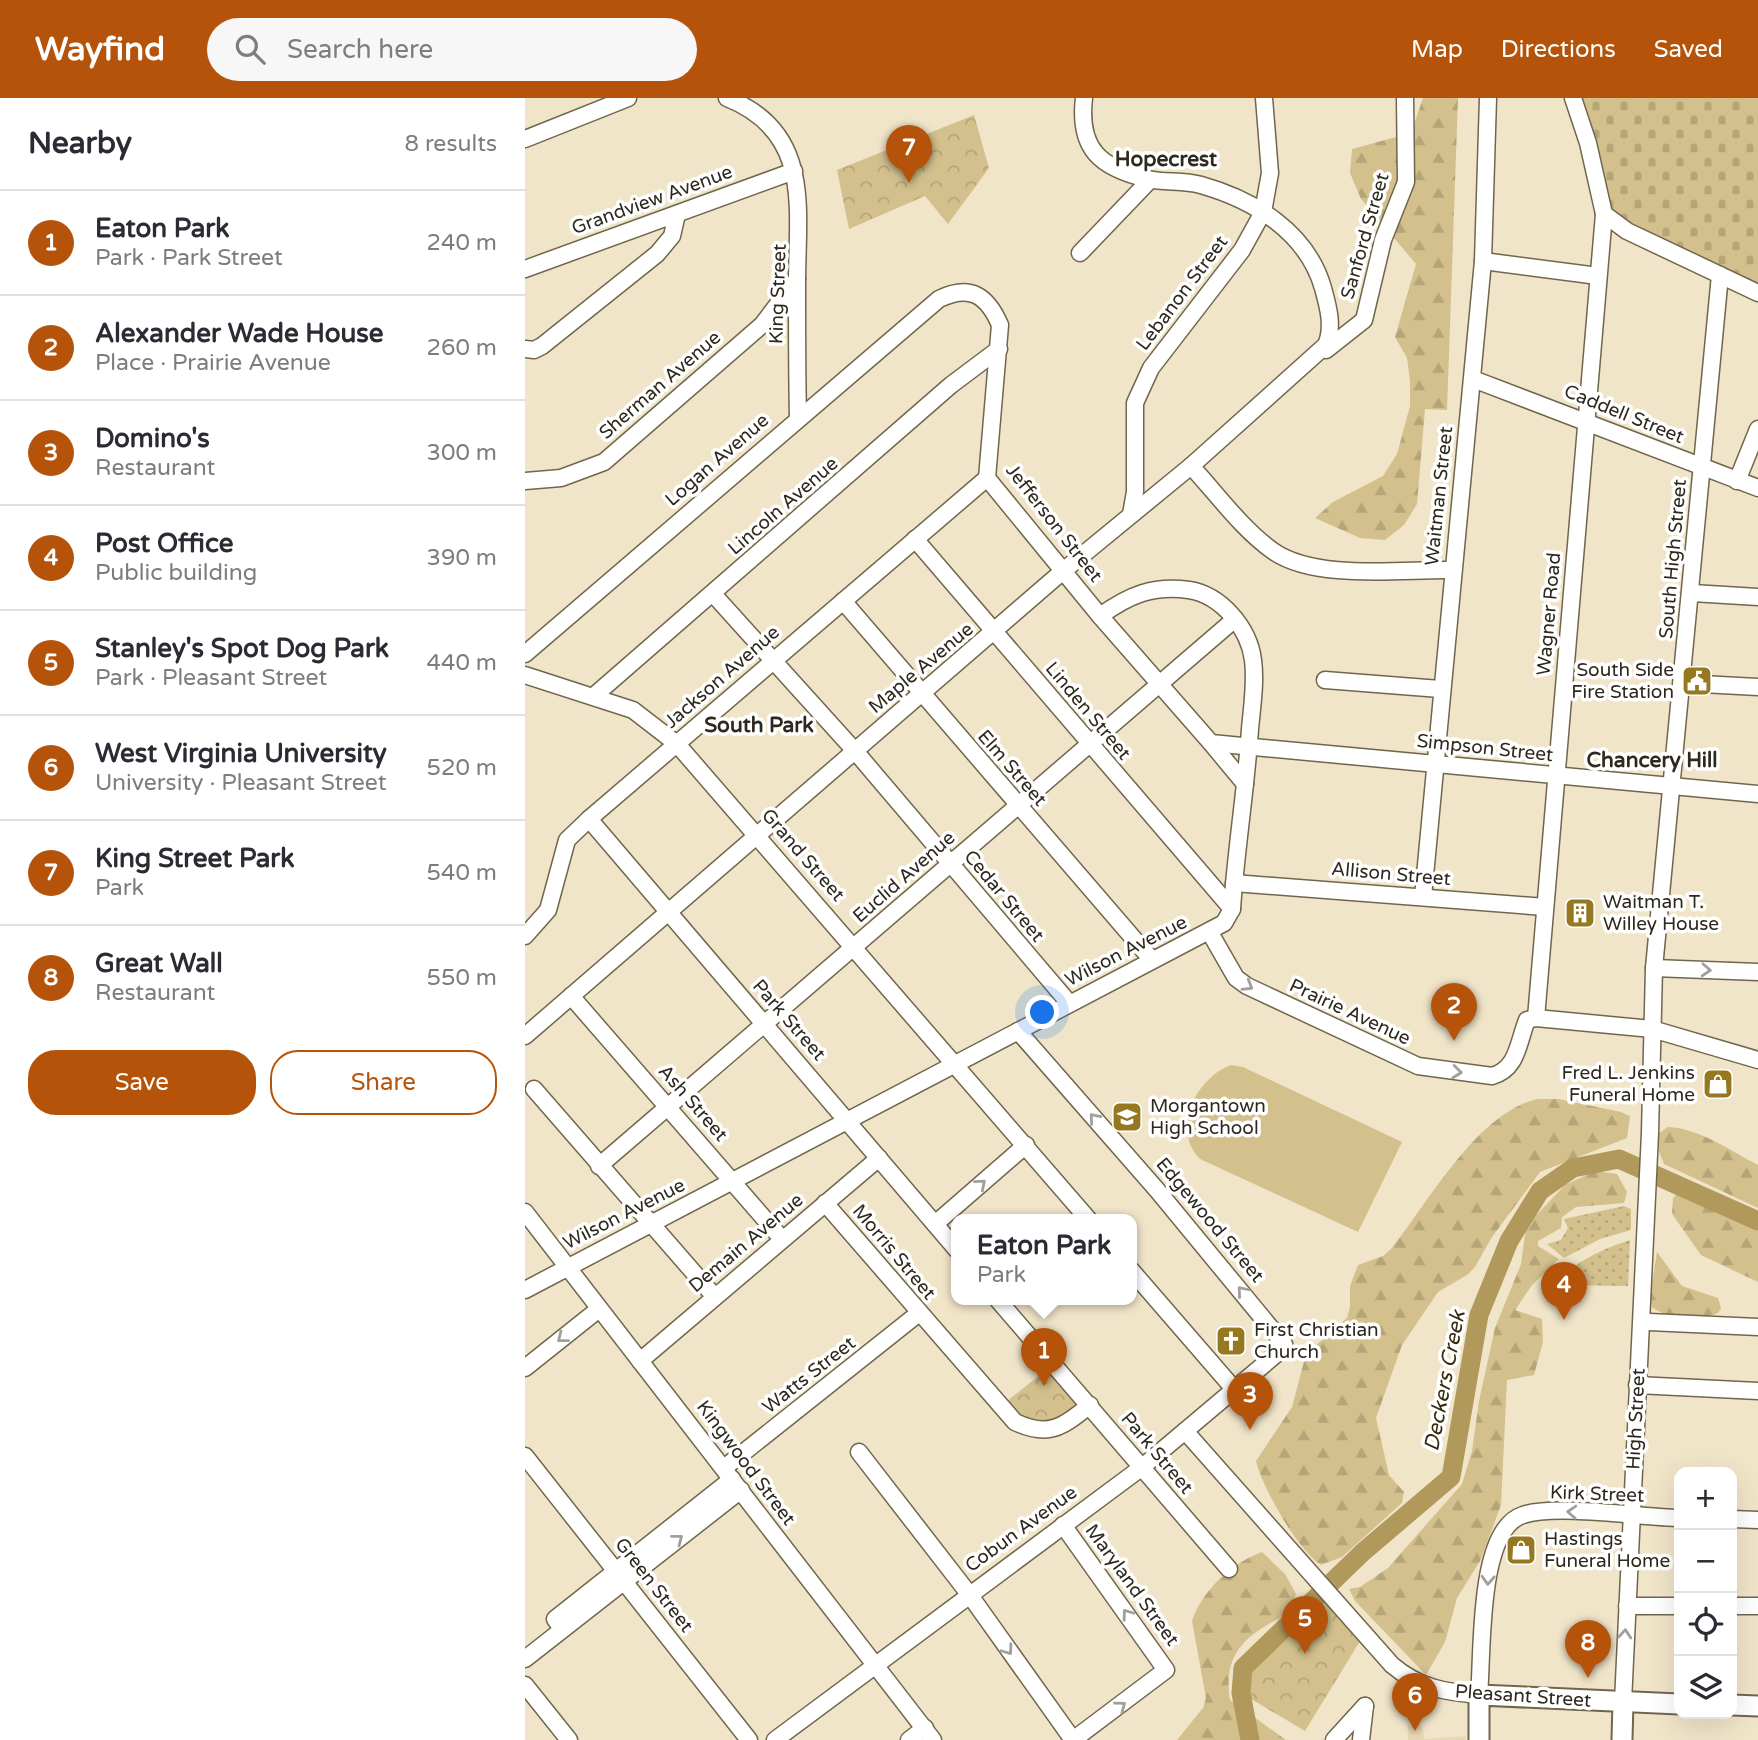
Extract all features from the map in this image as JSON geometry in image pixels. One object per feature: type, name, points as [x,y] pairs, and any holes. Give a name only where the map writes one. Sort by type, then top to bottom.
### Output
[{"type":"main road","name":"Pleasant Street","points":[[1479,1695],[1674,1704]]},
{"type":"main road","points":[[1479,1695],[1479,1740]]},
{"type":"main road","name":"High Street","points":[[1622,1740],[1623,1702]]},
{"type":"main road","points":[[1737,1705],[1758,1706]]},
{"type":"street","points":[[525,139],[628,98]]},
{"type":"street","name":"King Street","points":[[727,98],[765,119],[781,140],[794,171],[801,237],[797,279],[798,418]]},
{"type":"street","points":[[1084,98],[1081,123],[1088,142],[1101,159],[1119,171],[1150,180],[1201,185],[1263,212]]},
{"type":"street","name":"Lebanon Street","points":[[1131,514],[1135,492],[1135,403],[1151,368],[1242,250],[1263,212],[1270,173],[1264,98]]},
{"type":"street","name":"Sanford Street","points":[[1313,360],[1364,320],[1383,240],[1405,181],[1405,98]]},
{"type":"street","name":"Waitman Street","points":[[1423,897],[1440,689],[1483,261],[1487,98]]},
{"type":"street","name":"Wagner Road","points":[[1536,1018],[1604,214],[1588,143],[1573,98]]},
{"type":"street","name":"Grandview Avenue","points":[[525,268],[794,171]]},
{"type":"street","points":[[1080,254],[1150,180]]},
{"type":"street","name":"Maple Avenue","points":[[525,1036],[1063,571],[1191,466],[1313,360],[1330,336],[1328,306],[1311,257],[1286,229],[1263,212]]},
{"type":"street","points":[[525,349],[534,351],[542,346],[647,263],[672,236],[677,214]]},
{"type":"street","points":[[1604,214],[1627,231],[1758,293]]},
{"type":"street","points":[[1483,261],[1598,276]]},
{"type":"street","name":"South High Street","points":[[1650,1098],[1654,968],[1674,788],[1720,275]]},
{"type":"street","name":"Sherman Avenue","points":[[525,481],[561,478],[604,462],[762,325],[797,279]]},
{"type":"street","name":"Jefferson Street","points":[[939,299],[954,292],[983,298],[993,308],[1000,325],[987,478],[1100,617],[1245,784]]},
{"type":"street","name":"Logan Avenue","points":[[525,654],[939,299]]},
{"type":"street","name":"Lincoln Avenue","points":[[595,695],[714,595],[951,385],[999,348]]},
{"type":"street","name":"Caddell Street","points":[[1473,379],[1758,488]]},
{"type":"street","points":[[1737,481],[1758,429]]},
{"type":"street","points":[[1191,466],[1250,531],[1274,552],[1310,568],[1453,569]]},
{"type":"street","name":"Jackson Avenue","points":[[525,936],[548,910],[567,840],[987,478]]},
{"type":"street","name":"Linden Street","points":[[915,539],[1232,909]]},
{"type":"street","points":[[1100,617],[1119,602],[1156,588],[1197,591],[1213,600],[1235,619],[1247,638],[1253,660],[1249,746],[1232,909]]},
{"type":"street","points":[[1692,593],[1758,597]]},
{"type":"street","name":"Cedar Street","points":[[714,595],[855,751],[1069,1003]]},
{"type":"street","name":"Elm Street","points":[[843,601],[1152,960]]},
{"type":"street","name":"Euclid Avenue","points":[[599,1166],[1235,619]]},
{"type":"street","name":"Grand Street","points":[[525,675],[595,695],[633,710],[677,744],[1084,1214]]},
{"type":"street","points":[[1325,680],[1440,689]]},
{"type":"street","points":[[1683,683],[1758,687]]},
{"type":"street","points":[[1211,743],[1249,746]]},
{"type":"street","name":"Simpson Street","points":[[1249,746],[1758,794]]},
{"type":"street","name":"Park Street","points":[[589,819],[951,1243]]},
{"type":"street","name":"Allison Street","points":[[1234,883],[1545,907]]},
{"type":"street","name":"Wilson Avenue","points":[[525,1290],[1224,923],[1232,909]]},
{"type":"street","name":"Prairie Avenue","points":[[1209,931],[1231,971],[1247,986],[1419,1066],[1492,1076],[1500,1074],[1514,1062],[1527,1020],[1536,1018]]},
{"type":"street","points":[[1654,968],[1758,972]]},
{"type":"street","name":"Ash Street","points":[[571,996],[782,1239]]},
{"type":"street","points":[[1536,1018],[1652,1029],[1758,1060]]},
{"type":"street","name":"Edgewood Street","points":[[1018,1031],[1157,1190],[1284,1344]]},
{"type":"street","points":[[534,1089],[715,1297]]},
{"type":"street","name":"High Street","points":[[1623,1702],[1650,1098]]},
{"type":"street","points":[[935,1224],[1026,1145]]},
{"type":"street","name":"Demain Avenue","points":[[640,1361],[879,1158]]},
{"type":"street","name":"Morris Street","points":[[825,1203],[1015,1422],[1039,1431],[1052,1429],[1068,1423],[1090,1405]]},
{"type":"street","name":"Kingwood Street","points":[[525,1212],[929,1734]]},
{"type":"street","points":[[1137,1276],[1234,1389]]},
{"type":"street","name":"Park Street","points":[[1002,1305],[1229,1569]]},
{"type":"street","points":[[525,1368],[600,1309]]},
{"type":"street","name":"Watts Street","points":[[525,1659],[559,1624],[620,1576],[919,1313]]},
{"type":"street","points":[[1649,1322],[1758,1327]]},
{"type":"street","name":"Cobun Avenue","points":[[775,1740],[1141,1468],[1280,1351],[1284,1344]]},
{"type":"street","points":[[1637,1385],[1758,1391]]},
{"type":"street","name":"Pleasant Street","points":[[1185,1431],[1392,1665],[1411,1681],[1431,1689],[1479,1695]]},
{"type":"street","points":[[859,1452],[968,1594],[1073,1740]]},
{"type":"street","name":"Green Street","points":[[525,1455],[749,1740]]},
{"type":"street","name":"Kirk Street","points":[[1479,1695],[1488,1566],[1502,1530],[1523,1515],[1565,1511],[1674,1518]]},
{"type":"street","points":[[1737,1519],[1758,1520]]},
{"type":"street","name":"Maryland Street","points":[[1063,1525],[1167,1670],[1073,1740]]},
{"type":"street","points":[[1627,1606],[1674,1606]]},
{"type":"street","points":[[1737,1606],[1758,1606]]},
{"type":"street","points":[[525,1685],[569,1740]]},
{"type":"street","points":[[1334,1740],[1365,1706],[1361,1740]]},
{"type":"street","points":[[909,1740],[929,1734]]},
{"type":"shaded area","points":[[1408,1725],[1422,1726],[1424,1739],[1466,1736],[1466,1740],[1408,1740]]},
{"type":"green space","points":[[1423,98],[1458,98],[1447,410],[1425,409],[1417,504],[1404,525],[1385,540],[1360,538],[1315,518],[1333,502],[1383,476],[1397,454],[1410,406],[1410,381],[1407,358],[1395,337],[1416,264],[1361,199],[1350,173],[1352,149],[1411,133]]},
{"type":"green space","points":[[1581,98],[1758,98],[1758,284],[1615,216],[1609,206]]},
{"type":"green space","points":[[974,115],[989,168],[948,224],[925,196],[849,229],[837,170]]},
{"type":"green space","points":[[1231,1065],[1243,1067],[1402,1142],[1358,1232],[1200,1159],[1191,1147],[1187,1133],[1191,1106],[1207,1081]]},
{"type":"green space","points":[[1537,1099],[1558,1099],[1621,1112],[1630,1116],[1627,1138],[1540,1172],[1492,1237],[1475,1267],[1467,1275],[1438,1292],[1402,1345],[1376,1418],[1389,1475],[1404,1492],[1402,1503],[1342,1557],[1321,1565],[1302,1546],[1282,1518],[1256,1461],[1292,1407],[1306,1354],[1347,1318],[1350,1286],[1358,1265],[1383,1256],[1391,1249],[1455,1162],[1494,1122],[1515,1108]]},
{"type":"green space","points":[[1668,1127],[1703,1136],[1758,1165],[1758,1208],[1664,1164],[1656,1144],[1659,1133]]},
{"type":"green space","points":[[1595,1171],[1617,1174],[1627,1192],[1624,1203],[1576,1207],[1562,1217],[1561,1228],[1538,1241],[1538,1246],[1559,1259],[1532,1285],[1515,1310],[1542,1319],[1543,1342],[1534,1375],[1507,1380],[1501,1505],[1480,1561],[1457,1598],[1445,1642],[1426,1675],[1355,1601],[1349,1589],[1360,1587],[1388,1568],[1462,1484],[1472,1451],[1479,1401],[1495,1328],[1521,1264],[1526,1226],[1565,1185]]},
{"type":"green space","points":[[1677,1194],[1758,1231],[1758,1282],[1701,1255],[1672,1214],[1673,1198]]},
{"type":"green space","points":[[1624,1206],[1631,1209],[1631,1230],[1600,1239],[1564,1258],[1547,1244],[1561,1240],[1568,1228],[1564,1219]]},
{"type":"green space","points":[[1630,1240],[1628,1286],[1553,1285],[1588,1258]]},
{"type":"green space","points":[[1657,1252],[1682,1286],[1718,1298],[1721,1308],[1718,1313],[1684,1318],[1652,1307],[1650,1297]]},
{"type":"green space","points":[[1047,1369],[1078,1405],[1051,1424],[1028,1421],[1006,1402]]},
{"type":"green space","points":[[1262,1552],[1285,1574],[1296,1594],[1288,1614],[1261,1629],[1241,1646],[1230,1669],[1230,1700],[1286,1740],[1177,1740],[1203,1708],[1206,1698],[1192,1621],[1203,1599],[1219,1579],[1239,1563]]},
{"type":"green space","points":[[1321,1597],[1360,1641],[1305,1731],[1241,1693],[1243,1668]]},
{"type":"waterway","name":"Deckers Creek","points":[[1250,1740],[1241,1693],[1243,1668],[1363,1552],[1451,1477],[1479,1315],[1509,1241],[1540,1191],[1573,1168],[1619,1159],[1758,1221]]},
{"type":"place","name":"King Street Park","points":[[909,183]]},
{"type":"place","name":"South Side Fire Station","points":[[1697,681]]},
{"type":"place","name":"Waitman T. Willey House","points":[[1580,913]]},
{"type":"place","name":"Alexander Wade House","points":[[1454,1041]]},
{"type":"place","name":"Fred L. Jenkins Funeral Home","points":[[1718,1084]]},
{"type":"place","name":"Morgantown High School","points":[[1127,1117]]},
{"type":"place","name":"Post Office","points":[[1564,1320]]},
{"type":"place","name":"First Christian Church","points":[[1231,1341]]},
{"type":"place","name":"Eaton Park","points":[[1044,1386]]},
{"type":"place","name":"Domino's","points":[[1250,1430]]},
{"type":"place","name":"Hastings Funeral Home","points":[[1521,1550]]},
{"type":"place","name":"Stanley's Spot Dog Park","points":[[1305,1654]]},
{"type":"place","name":"Great Wall","points":[[1588,1678]]},
{"type":"place","name":"West Virginia University","points":[[1415,1731]]},
{"type":"district","name":"Hopecrest","points":[[1166,159]]},
{"type":"district","name":"South Park","points":[[759,725]]},
{"type":"district","name":"Chancery Hill","points":[[1652,760]]}]
